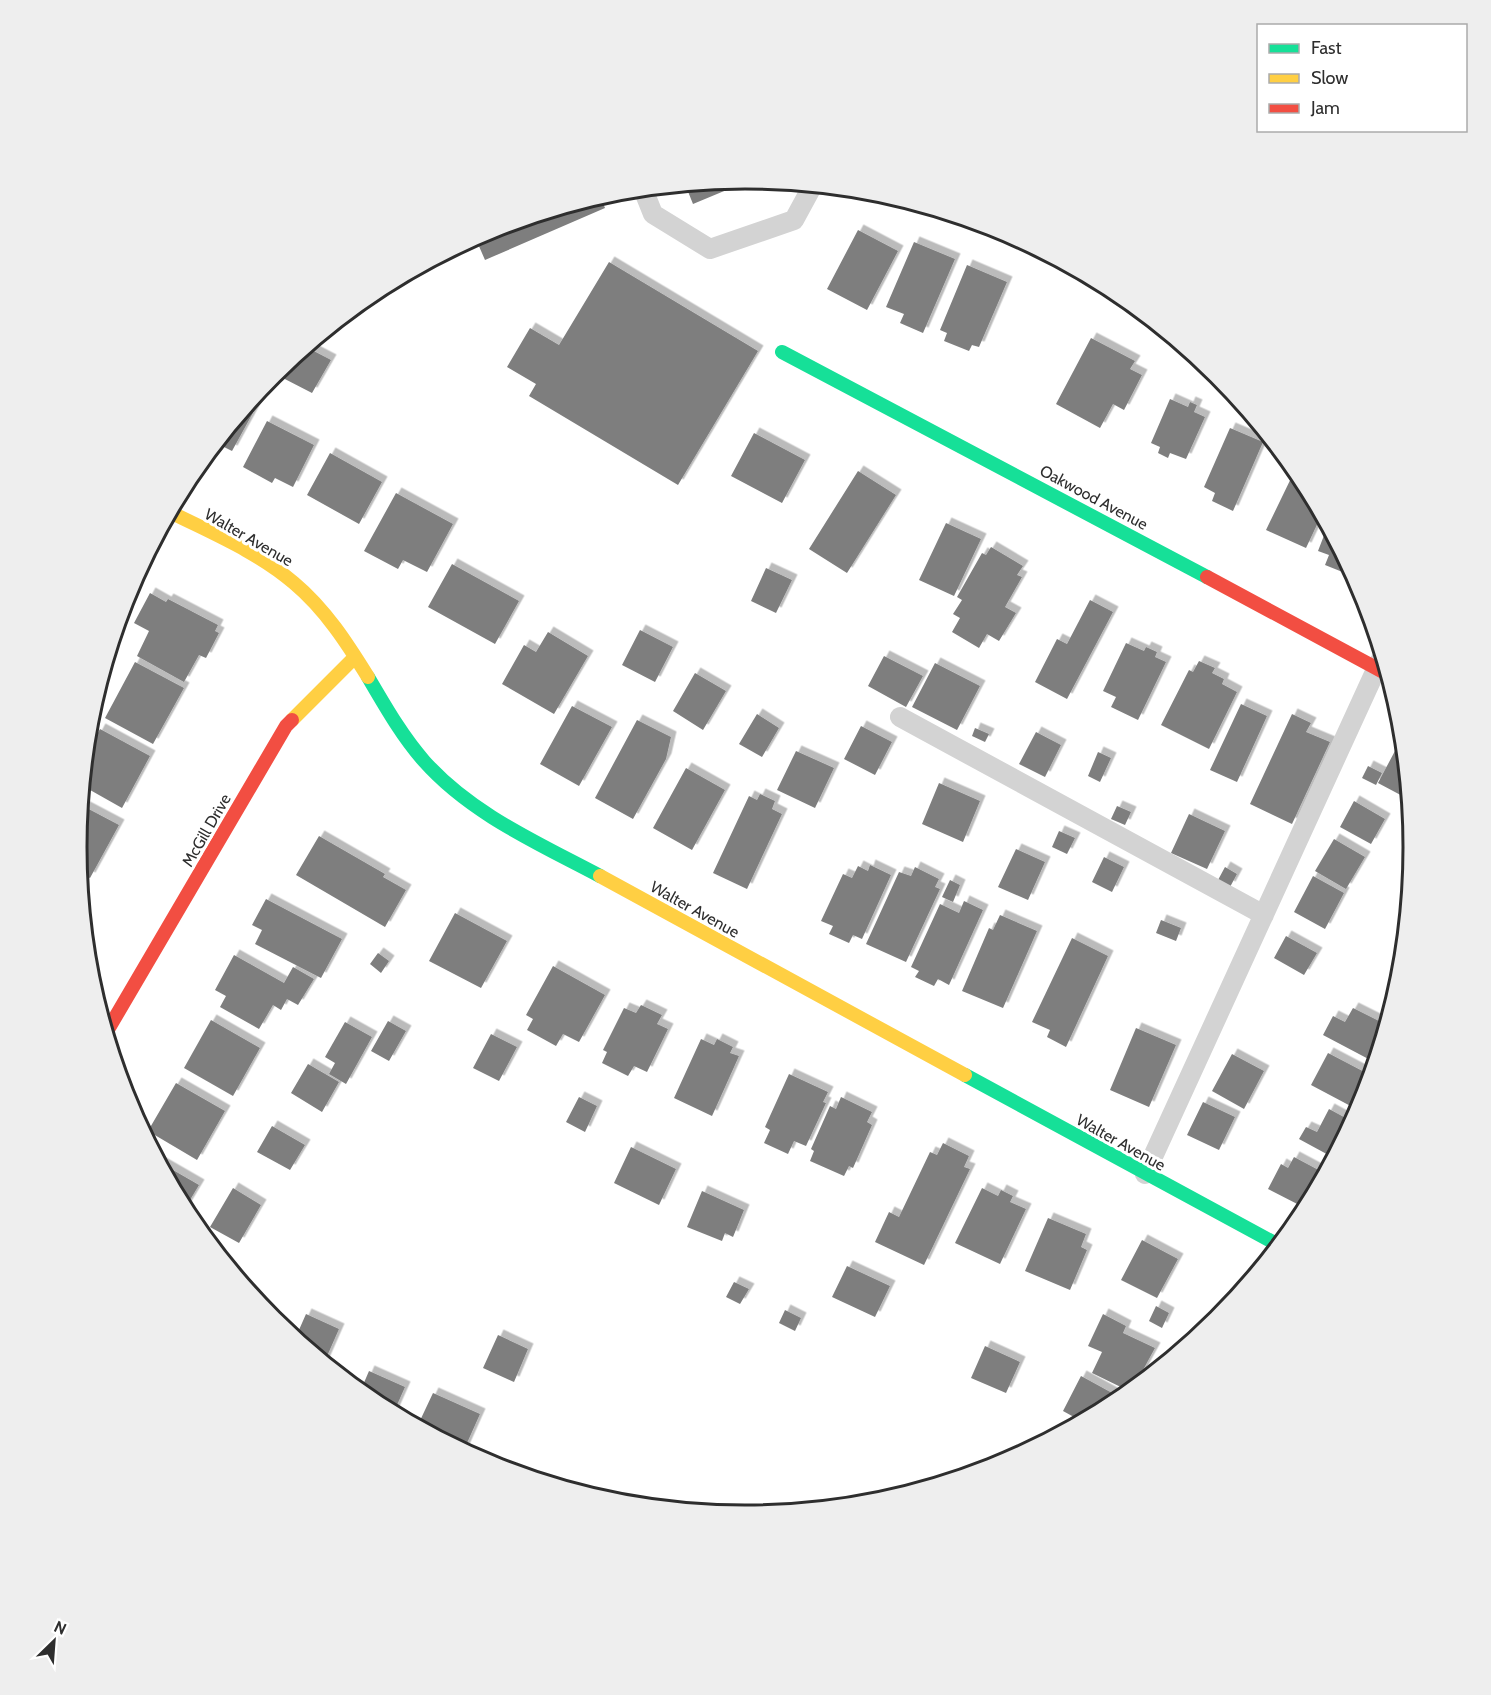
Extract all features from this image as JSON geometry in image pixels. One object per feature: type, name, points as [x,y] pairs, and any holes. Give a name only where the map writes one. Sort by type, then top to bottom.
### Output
[{"type":"street","name":"Oakwood Avenue","points":[[782,352],[1378,663]]},
{"type":"street","name":"Walter Avenue","points":[[177,516],[275,568],[297,585],[334,628],[415,751],[444,782],[482,812],[1272,1242]]},
{"type":"street","name":"McGill Drive","points":[[111,1025],[286,726],[354,658]]},
{"type":"lane","points":[[646,197],[653,214],[710,249],[794,220],[809,192]]},
{"type":"lane","points":[[1145,1174],[1264,915],[1380,672]]},
{"type":"lane","points":[[900,717],[1264,915]]},
{"type":"building","points":[[728,189],[693,204],[688,192]]},
{"type":"building","points":[[604,205],[605,208],[485,260],[479,246],[534,224]]},
{"type":"building","points":[[858,230],[898,251],[867,310],[827,289]]},
{"type":"building","points":[[914,242],[955,259],[923,333],[900,323],[904,314],[886,307]]},
{"type":"building","points":[[609,262],[758,351],[678,485],[529,396],[536,384],[507,367],[530,328],[559,345]]},
{"type":"building","points":[[967,265],[1007,282],[979,347],[972,345],[969,351],[944,341],[947,333],[940,330]]},
{"type":"building","points":[[1091,338],[1135,361],[1130,369],[1142,375],[1124,410],[1113,404],[1100,428],[1056,404]]},
{"type":"building","points":[[313,351],[331,360],[312,393],[284,378]]},
{"type":"building","points":[[1170,399],[1188,407],[1190,402],[1197,405],[1194,412],[1205,417],[1186,459],[1170,453],[1168,458],[1158,453],[1160,447],[1151,443]]},
{"type":"building","points":[[256,406],[232,451],[223,447]]},
{"type":"building","points":[[267,421],[314,445],[293,487],[275,478],[272,483],[243,467]]},
{"type":"building","points":[[1230,428],[1263,442],[1233,511],[1212,501],[1215,493],[1204,487]]},
{"type":"building","points":[[754,433],[805,460],[782,503],[731,476]]},
{"type":"building","points":[[330,453],[382,482],[359,524],[307,495]]},
{"type":"building","points":[[858,471],[896,495],[847,573],[809,549]]},
{"type":"building","points":[[1291,479],[1318,522],[1306,548],[1266,530]]},
{"type":"building","points":[[396,493],[453,524],[427,572],[403,560],[398,569],[364,551]]},
{"type":"building","points":[[946,523],[981,539],[954,596],[919,580]]},
{"type":"building","points":[[1324,534],[1343,572],[1325,565],[1329,555],[1318,551]]},
{"type":"building","points":[[991,547],[1023,566],[1017,575],[1022,577],[1005,607],[1016,613],[999,641],[987,634],[979,648],[952,632],[960,618],[953,614],[962,600],[957,597],[982,553],[986,555]]},
{"type":"building","points":[[452,564],[519,601],[495,644],[428,607]]},
{"type":"building","points":[[766,568],[792,580],[776,613],[751,601]]},
{"type":"building","points":[[150,593],[166,602],[168,599],[218,625],[215,631],[219,633],[206,658],[199,655],[184,682],[137,656],[149,631],[134,623]]},
{"type":"building","points":[[1090,600],[1113,612],[1067,699],[1035,682],[1057,639],[1067,644]]},
{"type":"building","points":[[640,630],[673,647],[655,682],[622,665]]},
{"type":"building","points":[[548,632],[588,656],[554,714],[502,684],[524,645],[536,652]]},
{"type":"building","points":[[1126,643],[1144,651],[1146,647],[1157,652],[1155,657],[1166,662],[1138,720],[1111,707],[1116,697],[1103,691]]},
{"type":"building","points":[[884,656],[923,676],[906,707],[868,686]]},
{"type":"building","points":[[1199,661],[1215,668],[1212,673],[1224,679],[1222,684],[1237,692],[1209,749],[1161,725],[1189,670],[1193,672]]},
{"type":"building","points":[[135,662],[184,688],[153,744],[105,718]]},
{"type":"building","points":[[935,663],[980,686],[957,730],[912,707]]},
{"type":"building","points":[[695,673],[726,691],[703,730],[673,711]]},
{"type":"building","points":[[1241,704],[1267,716],[1237,782],[1210,770]]},
{"type":"building","points":[[572,706],[612,727],[579,786],[540,764]]},
{"type":"building","points":[[757,714],[779,728],[762,757],[739,744]]},
{"type":"building","points":[[1292,714],[1311,723],[1306,732],[1330,742],[1292,824],[1250,804]]},
{"type":"building","points":[[637,720],[671,737],[666,759],[633,819],[595,798]]},
{"type":"building","points":[[861,726],[892,742],[875,775],[844,759]]},
{"type":"building","points":[[975,728],[989,734],[985,742],[972,736]]},
{"type":"building","points":[[100,729],[150,756],[122,808],[90,790]]},
{"type":"building","points":[[1036,732],[1061,745],[1045,777],[1019,764]]},
{"type":"building","points":[[1396,749],[1402,796],[1378,783]]},
{"type":"building","points":[[796,751],[834,768],[815,808],[777,790]]},
{"type":"building","points":[[1098,752],[1111,758],[1100,782],[1088,776]]},
{"type":"building","points":[[1368,766],[1382,773],[1376,785],[1362,778]]},
{"type":"building","points":[[686,768],[725,790],[692,850],[653,828]]},
{"type":"building","points":[[939,783],[980,801],[963,842],[922,824]]},
{"type":"building","points":[[760,794],[775,801],[772,809],[782,814],[747,889],[713,873],[749,796],[757,800]]},
{"type":"building","points":[[1354,801],[1385,819],[1371,844],[1340,827]]},
{"type":"building","points":[[1117,806],[1131,812],[1125,825],[1111,819]]},
{"type":"building","points":[[88,809],[119,825],[90,878],[88,877]]},
{"type":"building","points":[[1189,814],[1225,831],[1207,869],[1171,853]]},
{"type":"building","points":[[1059,831],[1075,838],[1067,854],[1052,847]]},
{"type":"building","points":[[319,836],[385,874],[383,877],[406,890],[385,927],[296,875]]},
{"type":"building","points":[[1334,839],[1365,857],[1346,889],[1315,871]]},
{"type":"building","points":[[1016,849],[1045,862],[1028,900],[998,887]]},
{"type":"building","points":[[1104,857],[1124,867],[1112,892],[1092,882]]},
{"type":"building","points":[[870,865],[891,875],[862,939],[853,935],[849,943],[829,934],[833,926],[821,921],[843,874],[852,878],[858,866],[868,871]]},
{"type":"building","points":[[915,867],[939,879],[935,887],[940,889],[906,962],[866,944],[899,872],[911,876]]},
{"type":"building","points":[[1225,867],[1237,874],[1230,887],[1218,880]]},
{"type":"building","points":[[1313,876],[1344,893],[1325,929],[1294,912]]},
{"type":"building","points":[[950,880],[960,885],[953,902],[942,897]]},
{"type":"building","points":[[266,899],[342,939],[321,978],[255,944],[262,930],[252,925]]},
{"type":"building","points":[[964,901],[983,910],[949,985],[938,979],[934,986],[915,977],[919,971],[911,967],[940,904],[959,913]]},
{"type":"building","points":[[455,913],[507,941],[481,988],[429,961]]},
{"type":"building","points":[[1000,915],[1037,931],[1003,1008],[962,991],[989,928],[993,930]]},
{"type":"building","points":[[1161,920],[1181,928],[1176,941],[1156,933]]},
{"type":"building","points":[[1286,936],[1317,953],[1304,975],[1274,958]]},
{"type":"building","points":[[1072,938],[1108,956],[1066,1047],[1047,1037],[1050,1030],[1032,1022]]},
{"type":"building","points":[[378,953],[389,961],[381,973],[370,964]]},
{"type":"building","points":[[234,955],[284,983],[293,967],[314,979],[298,1005],[287,999],[281,1010],[273,1005],[259,1029],[220,1007],[226,996],[215,990]]},
{"type":"building","points":[[553,966],[605,995],[579,1042],[563,1034],[556,1046],[527,1030],[533,1019],[526,1015]]},
{"type":"building","points":[[641,1005],[662,1015],[657,1024],[668,1029],[647,1072],[634,1066],[628,1076],[602,1063],[607,1052],[603,1050],[624,1008],[636,1013]]},
{"type":"building","points":[[1353,1008],[1381,1022],[1369,1059],[1323,1035],[1333,1016],[1345,1022]]},
{"type":"building","points":[[211,1020],[260,1048],[233,1096],[184,1068]]},
{"type":"building","points":[[388,1021],[406,1031],[389,1061],[371,1051]]},
{"type":"building","points":[[345,1022],[372,1037],[346,1084],[329,1074],[335,1063],[325,1057]]},
{"type":"building","points":[[1136,1028],[1176,1045],[1149,1107],[1110,1090]]},
{"type":"building","points":[[491,1034],[517,1047],[499,1081],[473,1068]]},
{"type":"building","points":[[701,1039],[714,1045],[717,1039],[733,1047],[730,1053],[739,1056],[712,1116],[674,1098]]},
{"type":"building","points":[[1328,1053],[1364,1072],[1351,1106],[1311,1085]]},
{"type":"building","points":[[1232,1054],[1264,1071],[1244,1109],[1212,1091]]},
{"type":"building","points":[[308,1064],[339,1082],[322,1112],[291,1093]]},
{"type":"building","points":[[789,1074],[828,1092],[823,1102],[826,1103],[806,1146],[794,1141],[788,1154],[764,1143],[770,1130],[765,1127]]},
{"type":"building","points":[[176,1083],[225,1111],[197,1160],[153,1134],[150,1128]]},
{"type":"building","points":[[579,1097],[597,1106],[585,1132],[566,1122]]},
{"type":"building","points":[[841,1097],[872,1112],[867,1122],[872,1125],[853,1168],[849,1166],[844,1176],[810,1161],[814,1151],[811,1149],[830,1106],[836,1109]]},
{"type":"building","points":[[1203,1102],[1235,1117],[1219,1150],[1187,1135]]},
{"type":"building","points":[[1329,1109],[1345,1118],[1328,1155],[1299,1139],[1306,1127],[1317,1132]]},
{"type":"building","points":[[272,1126],[305,1145],[290,1170],[257,1152]]},
{"type":"building","points":[[943,1143],[969,1156],[964,1167],[970,1169],[924,1265],[875,1242],[889,1212],[899,1217],[930,1152],[937,1155]]},
{"type":"building","points":[[631,1147],[676,1169],[659,1205],[614,1183]]},
{"type":"building","points":[[1294,1157],[1319,1171],[1298,1205],[1268,1189],[1281,1164],[1288,1168]]},
{"type":"building","points":[[171,1169],[199,1185],[190,1200]]},
{"type":"building","points":[[233,1188],[261,1205],[239,1243],[210,1227]]},
{"type":"building","points":[[982,1188],[998,1196],[1001,1190],[1013,1196],[1010,1202],[1026,1209],[1000,1264],[955,1243]]},
{"type":"building","points":[[702,1191],[744,1210],[733,1237],[725,1233],[722,1241],[687,1227]]},
{"type":"building","points":[[1048,1218],[1086,1234],[1081,1247],[1087,1250],[1070,1290],[1025,1271]]},
{"type":"building","points":[[1142,1240],[1178,1259],[1157,1298],[1121,1280]]},
{"type":"building","points":[[847,1266],[890,1286],[875,1317],[832,1297]]},
{"type":"building","points":[[734,1282],[749,1289],[740,1304],[726,1297]]},
{"type":"building","points":[[1156,1306],[1169,1313],[1162,1328],[1149,1321]]},
{"type":"building","points":[[785,1310],[801,1318],[795,1331],[779,1323]]},
{"type":"building","points":[[306,1314],[339,1329],[327,1356],[299,1331]]},
{"type":"building","points":[[1103,1314],[1126,1326],[1123,1333],[1155,1348],[1141,1374],[1122,1387],[1092,1373],[1102,1352],[1088,1346]]},
{"type":"building","points":[[498,1335],[528,1349],[514,1382],[483,1368]]},
{"type":"building","points":[[985,1346],[1020,1362],[1006,1393],[971,1378]]},
{"type":"building","points":[[369,1371],[405,1387],[397,1406],[364,1383]]},
{"type":"building","points":[[1081,1376],[1113,1394],[1075,1418],[1063,1411]]},
{"type":"building","points":[[433,1393],[480,1414],[467,1444],[420,1420]]},
{"type":"traffic: fast","points":[[782,352],[1207,577]]},
{"type":"traffic: fast","points":[[368,677],[408,741],[443,780],[463,797],[506,826],[600,876]]},
{"type":"traffic: fast","points":[[965,1075],[1272,1242]]},
{"type":"traffic: slow","points":[[177,515],[250,552],[294,583],[326,615],[368,677]]},
{"type":"traffic: slow","points":[[292,720],[354,658]]},
{"type":"traffic: slow","points":[[600,876],[965,1075]]},
{"type":"traffic: jam","points":[[1207,577],[1380,670]]},
{"type":"traffic: jam","points":[[111,1024],[286,726],[292,720]]}]
